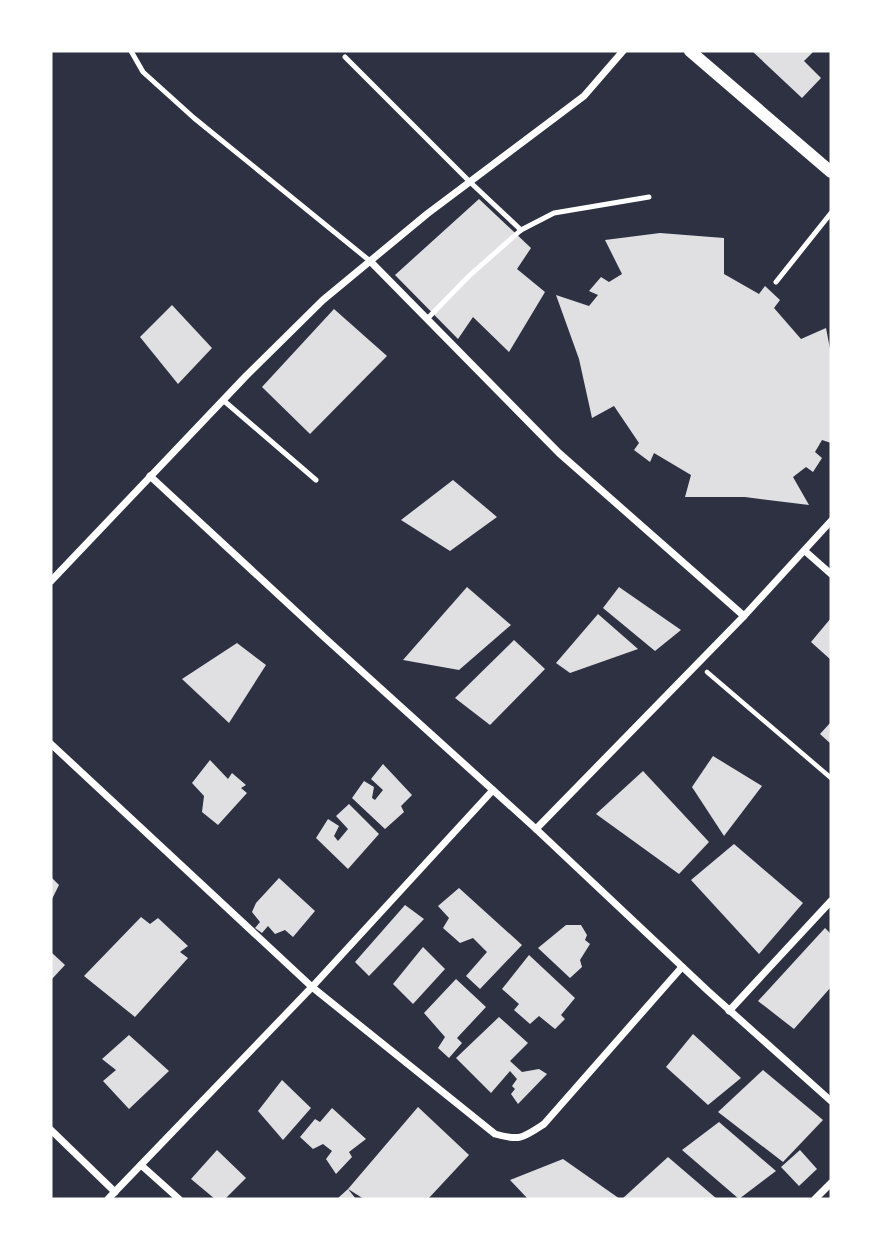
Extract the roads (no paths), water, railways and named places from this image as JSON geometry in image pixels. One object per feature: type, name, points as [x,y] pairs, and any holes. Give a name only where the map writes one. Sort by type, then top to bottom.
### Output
[{"type":"street","points":[[52,578],[323,300],[427,214],[584,96],[623,51]]},
{"type":"street","points":[[690,51],[831,172]]},
{"type":"street","points":[[370,261],[559,453],[744,616]]},
{"type":"street","points":[[150,475],[536,829],[729,1011],[831,1101]]},
{"type":"street","points":[[536,829],[744,616],[831,521]]},
{"type":"street","points":[[805,551],[831,574]]},
{"type":"street","points":[[51,744],[312,987],[495,1134],[512,1139],[525,1136],[544,1124],[682,967]]},
{"type":"street","points":[[108,1199],[312,987],[493,790]]},
{"type":"street","points":[[729,1011],[831,901]]},
{"type":"street","points":[[51,1130],[116,1192]]},
{"type":"street","points":[[141,1166],[179,1199]]},
{"type":"street","points":[[814,1199],[831,1183]]},
{"type":"lane","points":[[131,51],[143,72],[194,118],[370,261]]},
{"type":"lane","points":[[345,57],[521,230]]},
{"type":"lane","points":[[427,320],[521,230],[554,213],[649,197]]},
{"type":"lane","points":[[776,282],[831,214]]},
{"type":"lane","points":[[223,400],[316,480]]}]
